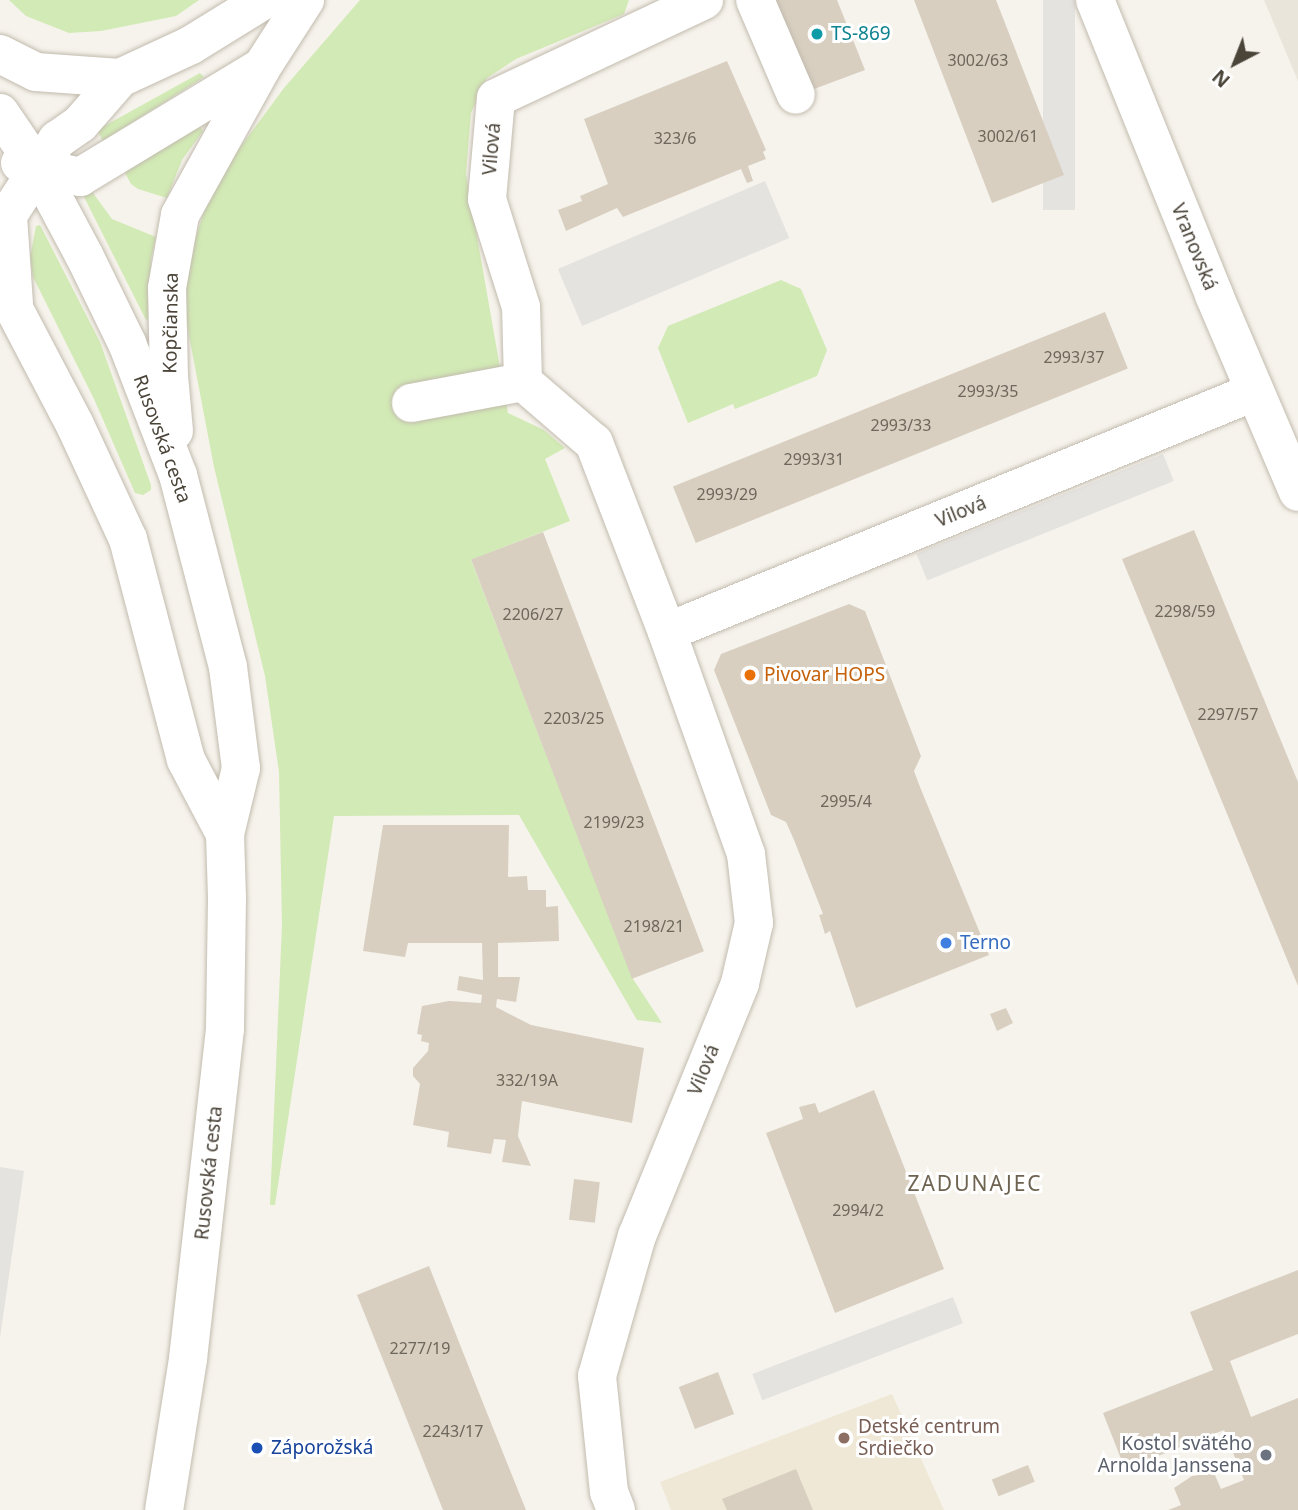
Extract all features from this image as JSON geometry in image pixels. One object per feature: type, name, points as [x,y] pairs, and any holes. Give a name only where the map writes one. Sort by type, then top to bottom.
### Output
[{"type":"street","points":[[7,293],[8,215],[57,140],[80,124],[120,78],[191,45],[264,0]]},
{"type":"street","name":"Kopčianska","points":[[178,475],[169,376],[167,288],[180,215],[262,67],[305,0]]},
{"type":"street","name":"Vilová","points":[[616,1510],[609,1492],[597,1376],[637,1236],[740,983],[754,923],[746,854],[667,632],[594,443],[523,382],[521,307],[487,199],[496,98],[704,0]]},
{"type":"street","points":[[755,0],[796,95]]},
{"type":"street","name":"Vranovská","points":[[1095,0],[1254,392],[1298,492]]},
{"type":"street","points":[[0,54],[36,72],[120,78]]},
{"type":"street","name":"Kopčianska","points":[[0,156],[38,169],[80,177],[262,67]]},
{"type":"street","name":"Rusovská cesta","points":[[0,113],[38,169],[127,343],[178,475],[228,667],[242,768],[225,834],[228,900],[225,1029],[188,1359],[164,1510]]},
{"type":"street","name":"Rusovská cesta","points":[[7,293],[75,425],[128,539],[186,760],[225,834]]},
{"type":"street","points":[[411,403],[523,382]]},
{"type":"street","name":"Vilová","points":[[667,632],[1254,392]]},
{"type":"shaded area","points":[[1043,0],[1075,0],[1075,210],[1043,210]]},
{"type":"shaded area","points":[[1264,0],[1298,0],[1298,81]]},
{"type":"shaded area","points":[[765,181],[789,238],[582,326],[558,269]]},
{"type":"shaded area","points":[[1163,454],[1174,481],[927,581],[916,554]]},
{"type":"shaded area","points":[[0,1167],[24,1171],[0,1338]]},
{"type":"shaded area","points":[[953,1297],[963,1323],[762,1400],[752,1374]]},
{"type":"shaded area","name":"Detské centrum Srdiečko","points":[[892,1394],[944,1510],[671,1510],[660,1482]]},
{"type":"green space","points":[[9,0],[199,0],[176,16],[101,31],[69,33],[26,16]]},
{"type":"green space","points":[[360,0],[629,0],[624,14],[516,59],[487,78],[471,113],[466,174],[508,413],[544,430],[565,448],[545,459],[570,521],[471,560],[633,979],[662,1023],[637,1020],[519,815],[334,816],[275,1205],[270,1205],[282,925],[279,772],[265,676],[214,467],[186,320],[187,266],[212,185],[284,88]]},
{"type":"green space","points":[[200,73],[204,77],[103,141],[97,130]]},
{"type":"green space","points":[[198,124],[203,131],[182,160],[167,198],[138,189],[131,184],[123,169]]},
{"type":"green space","points":[[90,189],[112,219],[156,237],[151,259],[151,318],[146,320],[82,193]]},
{"type":"green space","points":[[40,225],[100,342],[151,485],[151,490],[143,495],[135,493],[94,399],[33,277],[30,258],[36,226]]},
{"type":"green space","points":[[781,280],[801,289],[827,350],[817,376],[735,409],[733,404],[688,423],[658,348],[668,326]]},
{"type":"building","name":"TS-869","points":[[770,0],[837,0],[865,70],[806,92]]},
{"type":"building","points":[[914,0],[996,0],[1064,175],[992,203]]},
{"type":"building","points":[[727,61],[766,150],[763,152],[766,159],[748,166],[753,181],[747,183],[741,169],[623,217],[617,208],[566,231],[558,210],[582,201],[580,196],[608,184],[584,119]]},
{"type":"building","points":[[1105,312],[1128,369],[696,543],[673,487]]},
{"type":"building","points":[[1194,530],[1298,782],[1298,986],[1122,559]]},
{"type":"building","points":[[543,532],[704,951],[632,979],[471,560]]},
{"type":"building","points":[[849,604],[865,611],[921,756],[914,771],[989,955],[856,1008],[830,931],[825,934],[819,915],[823,914],[794,840],[786,822],[771,815],[714,670],[721,654]]},
{"type":"building","points":[[383,825],[509,825],[508,877],[527,876],[528,890],[546,890],[546,907],[558,906],[559,941],[498,943],[498,977],[520,977],[516,1002],[497,999],[496,1007],[531,1025],[644,1048],[632,1123],[522,1101],[518,1136],[531,1166],[502,1162],[506,1140],[494,1139],[491,1154],[447,1147],[449,1132],[413,1125],[420,1084],[413,1076],[413,1068],[428,1051],[429,1043],[421,1041],[422,1035],[417,1034],[422,1006],[449,1001],[481,1003],[482,995],[457,990],[459,976],[483,980],[482,943],[408,943],[405,957],[363,951]]},
{"type":"building","points":[[1006,1008],[1013,1023],[997,1031],[990,1014]]},
{"type":"building","points":[[874,1090],[944,1269],[835,1313],[766,1133],[803,1119],[799,1107],[815,1103],[819,1113]]},
{"type":"building","points":[[574,1179],[600,1182],[595,1223],[569,1220]]},
{"type":"building","points":[[429,1266],[526,1510],[443,1510],[357,1295]]},
{"type":"building","points":[[1298,1270],[1298,1334],[1230,1361],[1251,1417],[1298,1398],[1298,1510],[1168,1510],[1181,1505],[1174,1488],[1192,1476],[1214,1473],[1221,1489],[1244,1480],[1224,1430],[1125,1469],[1103,1413],[1213,1370],[1190,1312]]},
{"type":"building","points":[[718,1372],[734,1414],[695,1429],[679,1387]]},
{"type":"building","points":[[1028,1465],[1035,1482],[999,1496],[992,1480]]},
{"type":"building","points":[[796,1469],[813,1510],[727,1510],[722,1499]]},
{"type":"place","name":"TS-869","points":[[817,34]]},
{"type":"place","name":"Pivovar HOPS","points":[[750,675]]},
{"type":"place","name":"Terno","points":[[946,943]]},
{"type":"place","name":"Detské centrum Srdiečko","points":[[844,1438]]},
{"type":"place","name":"Záporožská","points":[[257,1448]]},
{"type":"place","name":"Kostol svätého Arnolda Janssena","points":[[1266,1455]]},
{"type":"district","name":"ZADUNAJEC","points":[[975,1183]]}]
